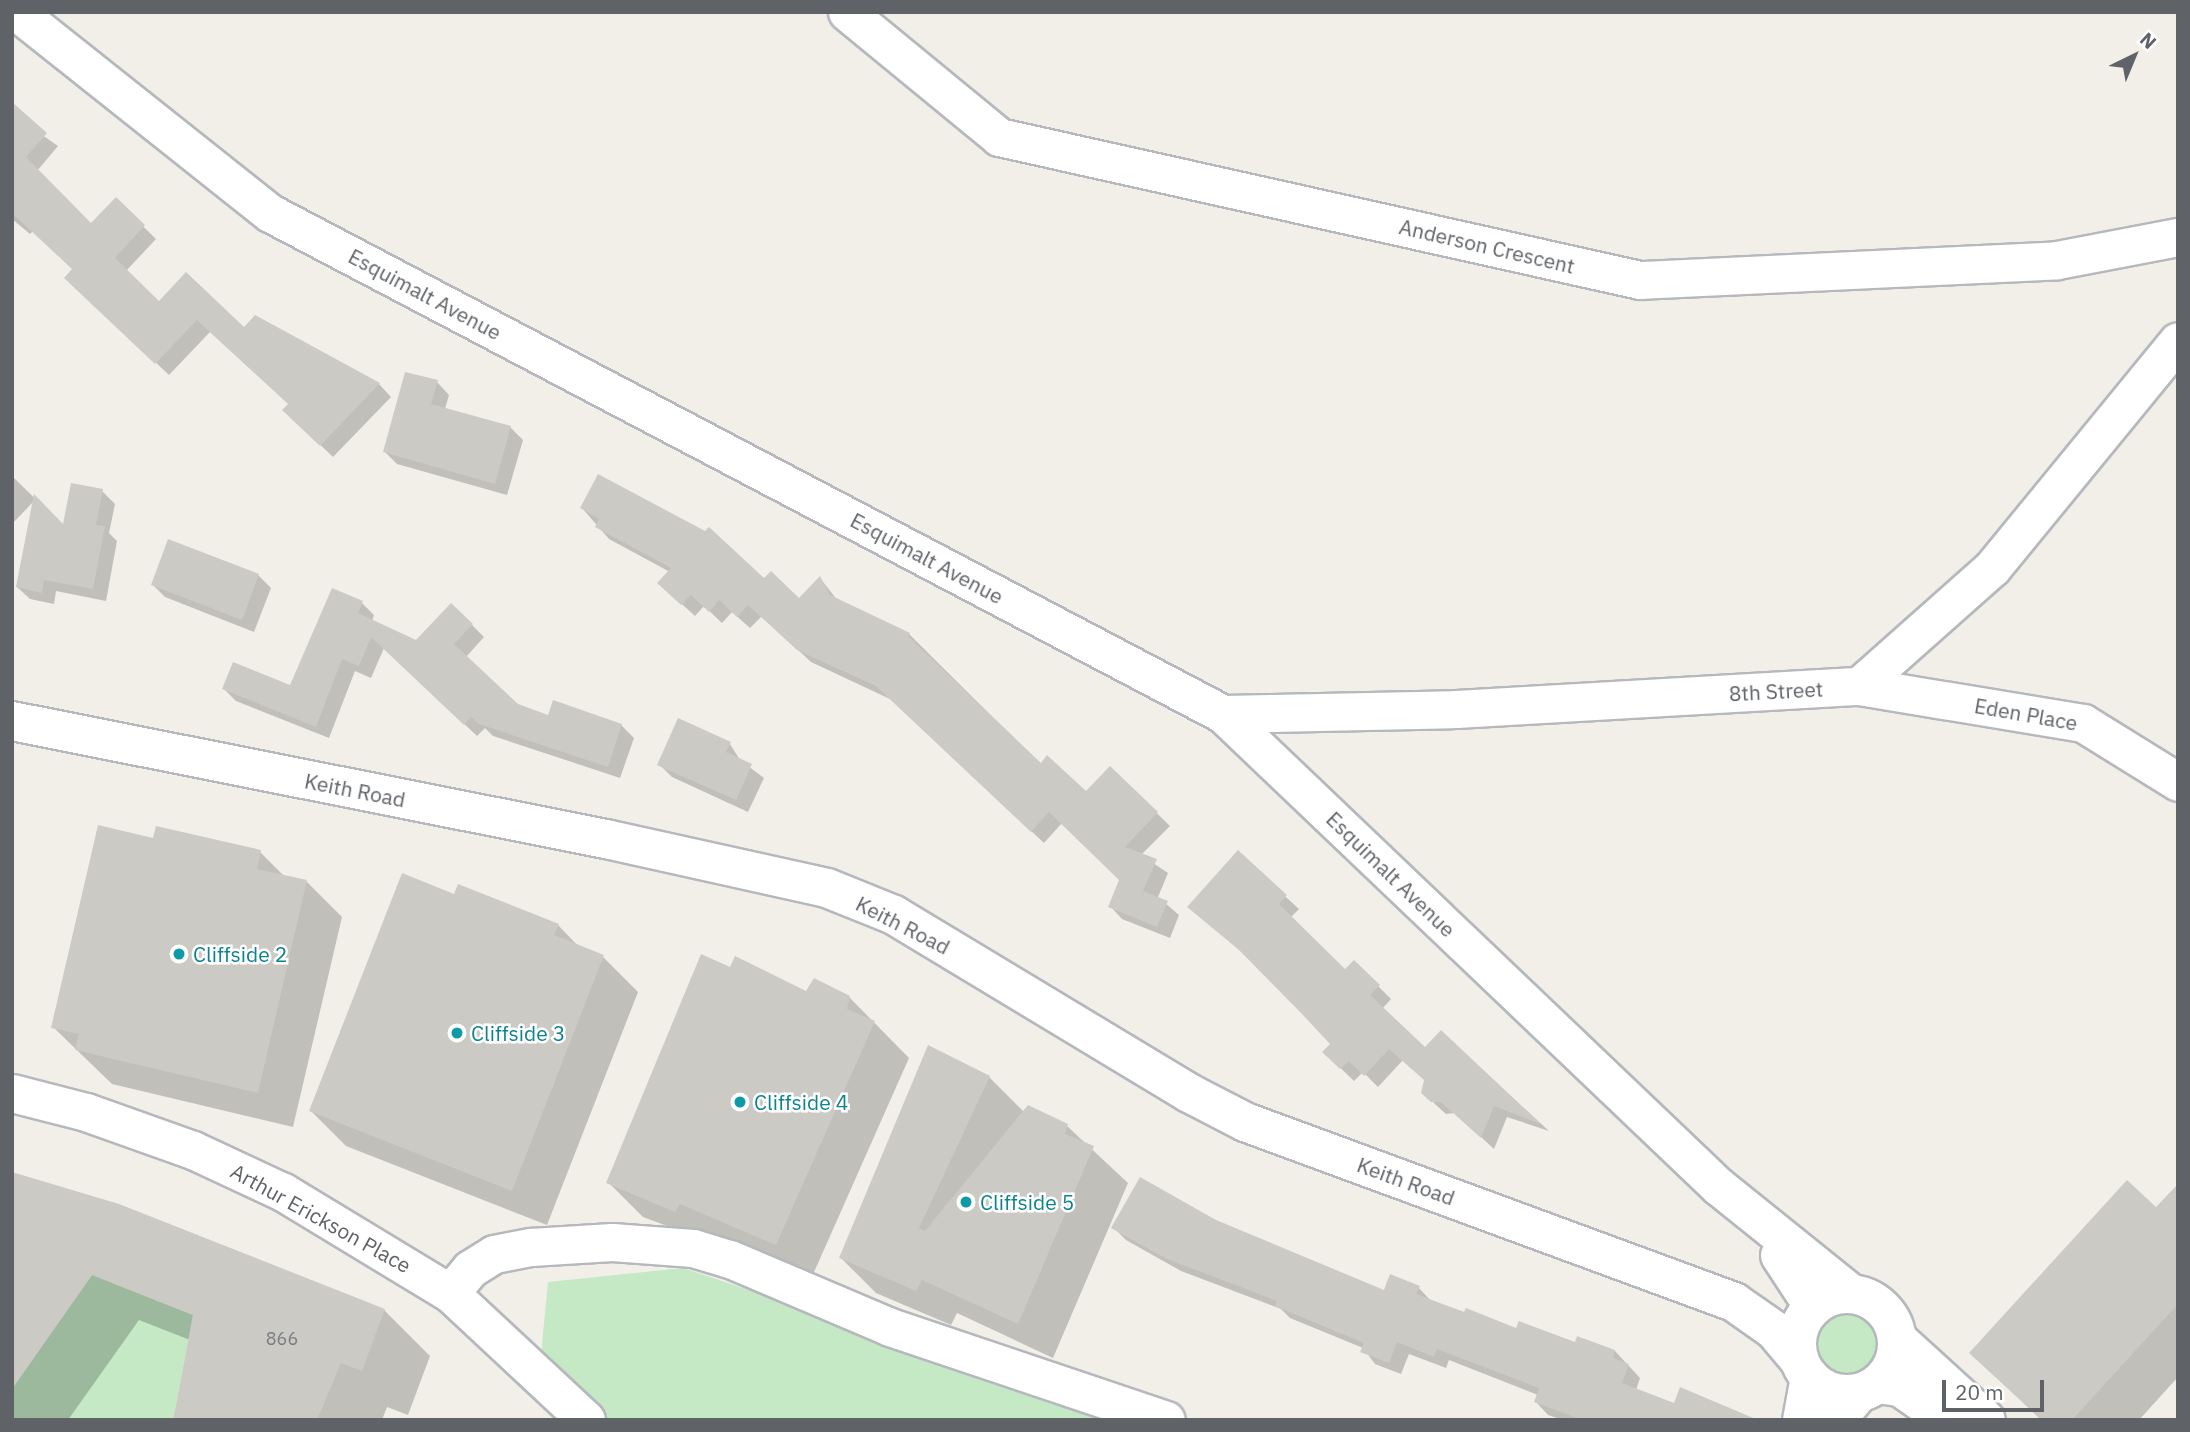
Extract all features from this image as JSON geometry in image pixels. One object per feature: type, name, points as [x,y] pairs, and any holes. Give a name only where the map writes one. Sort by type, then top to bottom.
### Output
[{"type":"street","name":"Esquimalt Avenue","points":[[17,12],[270,213],[1223,713],[1752,1216],[1850,1293]]},
{"type":"street","name":"Anderson Crescent","points":[[847,12],[999,137],[1640,280],[2057,260],[2178,237]]},
{"type":"street","points":[[1859,686],[1992,568],[2178,341]]},
{"type":"street","name":"8th Street","points":[[1223,713],[1456,709],[1859,686]]},
{"type":"street","name":"Eden Place","points":[[1859,686],[2083,723],[2178,782]]},
{"type":"street","name":"Keith Road","points":[[12,721],[606,839],[827,888],[894,915],[1189,1093],[1245,1122],[1734,1302],[1774,1330],[1804,1368]]},
{"type":"street","name":"Arthur Erickson Place","points":[[12,1093],[86,1112],[193,1150],[283,1192],[450,1293],[586,1420]]},
{"type":"street","name":"Esquimalt Avenue","points":[[1752,1216],[1813,1307]]},
{"type":"street","points":[[450,1293],[470,1269],[494,1254],[531,1247],[611,1242],[693,1248],[730,1259],[890,1326],[1166,1420]]},
{"type":"street","points":[[1801,1420],[1804,1368],[1798,1332],[1813,1307],[1823,1300],[1850,1293],[1882,1307],[1897,1339],[1986,1420]]},
{"type":"street","name":"Keith Road","points":[[1734,1302],[1813,1307]]},
{"type":"street","points":[[1858,1399],[1893,1363],[1897,1339]]},
{"type":"street","points":[[1804,1368],[1832,1392],[1858,1399],[1900,1387],[1947,1420]]},
{"type":"green space","points":[[683,1268],[875,1332],[1116,1420],[605,1420],[541,1355],[548,1282]]},
{"type":"green space","points":[[92,1275],[193,1315],[173,1420],[12,1420],[12,1389]]},
{"type":"green space","points":[[1847,1302],[1863,1306],[1877,1315],[1886,1329],[1890,1345],[1886,1361],[1877,1375],[1863,1384],[1847,1388],[1831,1384],[1817,1375],[1808,1361],[1804,1345],[1808,1329],[1817,1315],[1831,1306]]},
{"type":"building","points":[[12,102],[47,133],[26,157],[91,223],[116,197],[145,225],[115,258],[159,301],[186,272],[244,327],[255,315],[380,383],[320,446],[282,410],[288,404],[197,320],[155,364],[64,278],[72,269],[12,213]]},
{"type":"building","points":[[405,372],[438,380],[431,404],[511,426],[495,484],[383,452]]},
{"type":"building","points":[[598,474],[705,531],[709,527],[764,578],[771,571],[799,598],[820,576],[830,595],[910,633],[908,636],[1041,763],[1047,755],[1086,791],[1110,766],[1158,812],[1125,847],[1157,859],[1143,891],[1168,901],[1157,927],[1108,907],[1119,880],[1049,812],[1031,832],[876,686],[797,650],[748,605],[737,617],[719,600],[709,612],[691,595],[681,605],[657,583],[671,568],[595,527],[599,519],[580,508]]},
{"type":"building","points":[[71,483],[103,489],[96,525],[105,526],[93,589],[44,580],[42,593],[16,587],[34,494],[63,524]]},
{"type":"building","points":[[168,539],[259,574],[242,620],[151,585]]},
{"type":"building","points":[[332,588],[363,601],[358,613],[416,640],[451,603],[473,624],[454,644],[518,704],[548,715],[553,700],[622,724],[608,767],[479,724],[471,717],[464,725],[371,637],[359,666],[342,659],[316,727],[222,689],[233,662],[290,685]]},
{"type":"building","points":[[678,718],[731,742],[726,752],[752,764],[736,800],[657,765]]},
{"type":"building","name":"Cliffside 2","points":[[98,825],[153,838],[156,826],[261,850],[257,869],[307,880],[258,1093],[75,1050],[79,1034],[51,1028]]},
{"type":"building","points":[[1238,850],[1287,895],[1279,904],[1345,969],[1354,960],[1380,985],[1370,995],[1425,1047],[1441,1030],[1541,1124],[1494,1106],[1481,1138],[1441,1102],[1431,1102],[1421,1093],[1424,1080],[1389,1049],[1364,1076],[1349,1061],[1340,1069],[1322,1052],[1330,1044],[1302,1014],[1238,949],[1187,907]]},
{"type":"building","name":"Cliffside 3","points":[[402,873],[454,894],[458,884],[559,924],[554,935],[604,955],[512,1191],[309,1111]]},
{"type":"building","name":"Cliffside 4","points":[[701,954],[730,967],[735,956],[806,991],[814,978],[850,996],[847,1009],[875,1021],[776,1245],[680,1204],[675,1212],[606,1183]]},
{"type":"building","name":"Cliffside 5","points":[[928,1045],[990,1076],[919,1228],[925,1231],[1028,1105],[1068,1124],[1065,1134],[1094,1146],[1018,1324],[922,1280],[916,1291],[839,1258]]},
{"type":"building","points":[[12,1172],[119,1204],[385,1309],[362,1371],[341,1363],[317,1420],[173,1420],[193,1315],[92,1275],[12,1389]]},
{"type":"building","points":[[1140,1177],[1216,1220],[1384,1290],[1390,1274],[1420,1286],[1416,1294],[1464,1312],[1466,1308],[1516,1328],[1519,1321],[1575,1342],[1577,1336],[1615,1350],[1613,1358],[1629,1364],[1622,1383],[1674,1403],[1680,1387],[1758,1420],[1582,1420],[1534,1402],[1539,1388],[1437,1349],[1434,1357],[1397,1342],[1389,1363],[1360,1352],[1364,1343],[1275,1306],[1277,1301],[1167,1259],[1111,1228]]},
{"type":"building","points":[[2127,1180],[2156,1207],[2178,1184],[2178,1304],[2072,1420],[2042,1420],[1969,1353]]},
{"type":"place","name":"Cliffside 2","points":[[179,954]]},
{"type":"place","name":"Cliffside 3","points":[[457,1033]]},
{"type":"place","name":"Cliffside 4","points":[[740,1102]]},
{"type":"place","name":"Cliffside 5","points":[[966,1202]]}]
